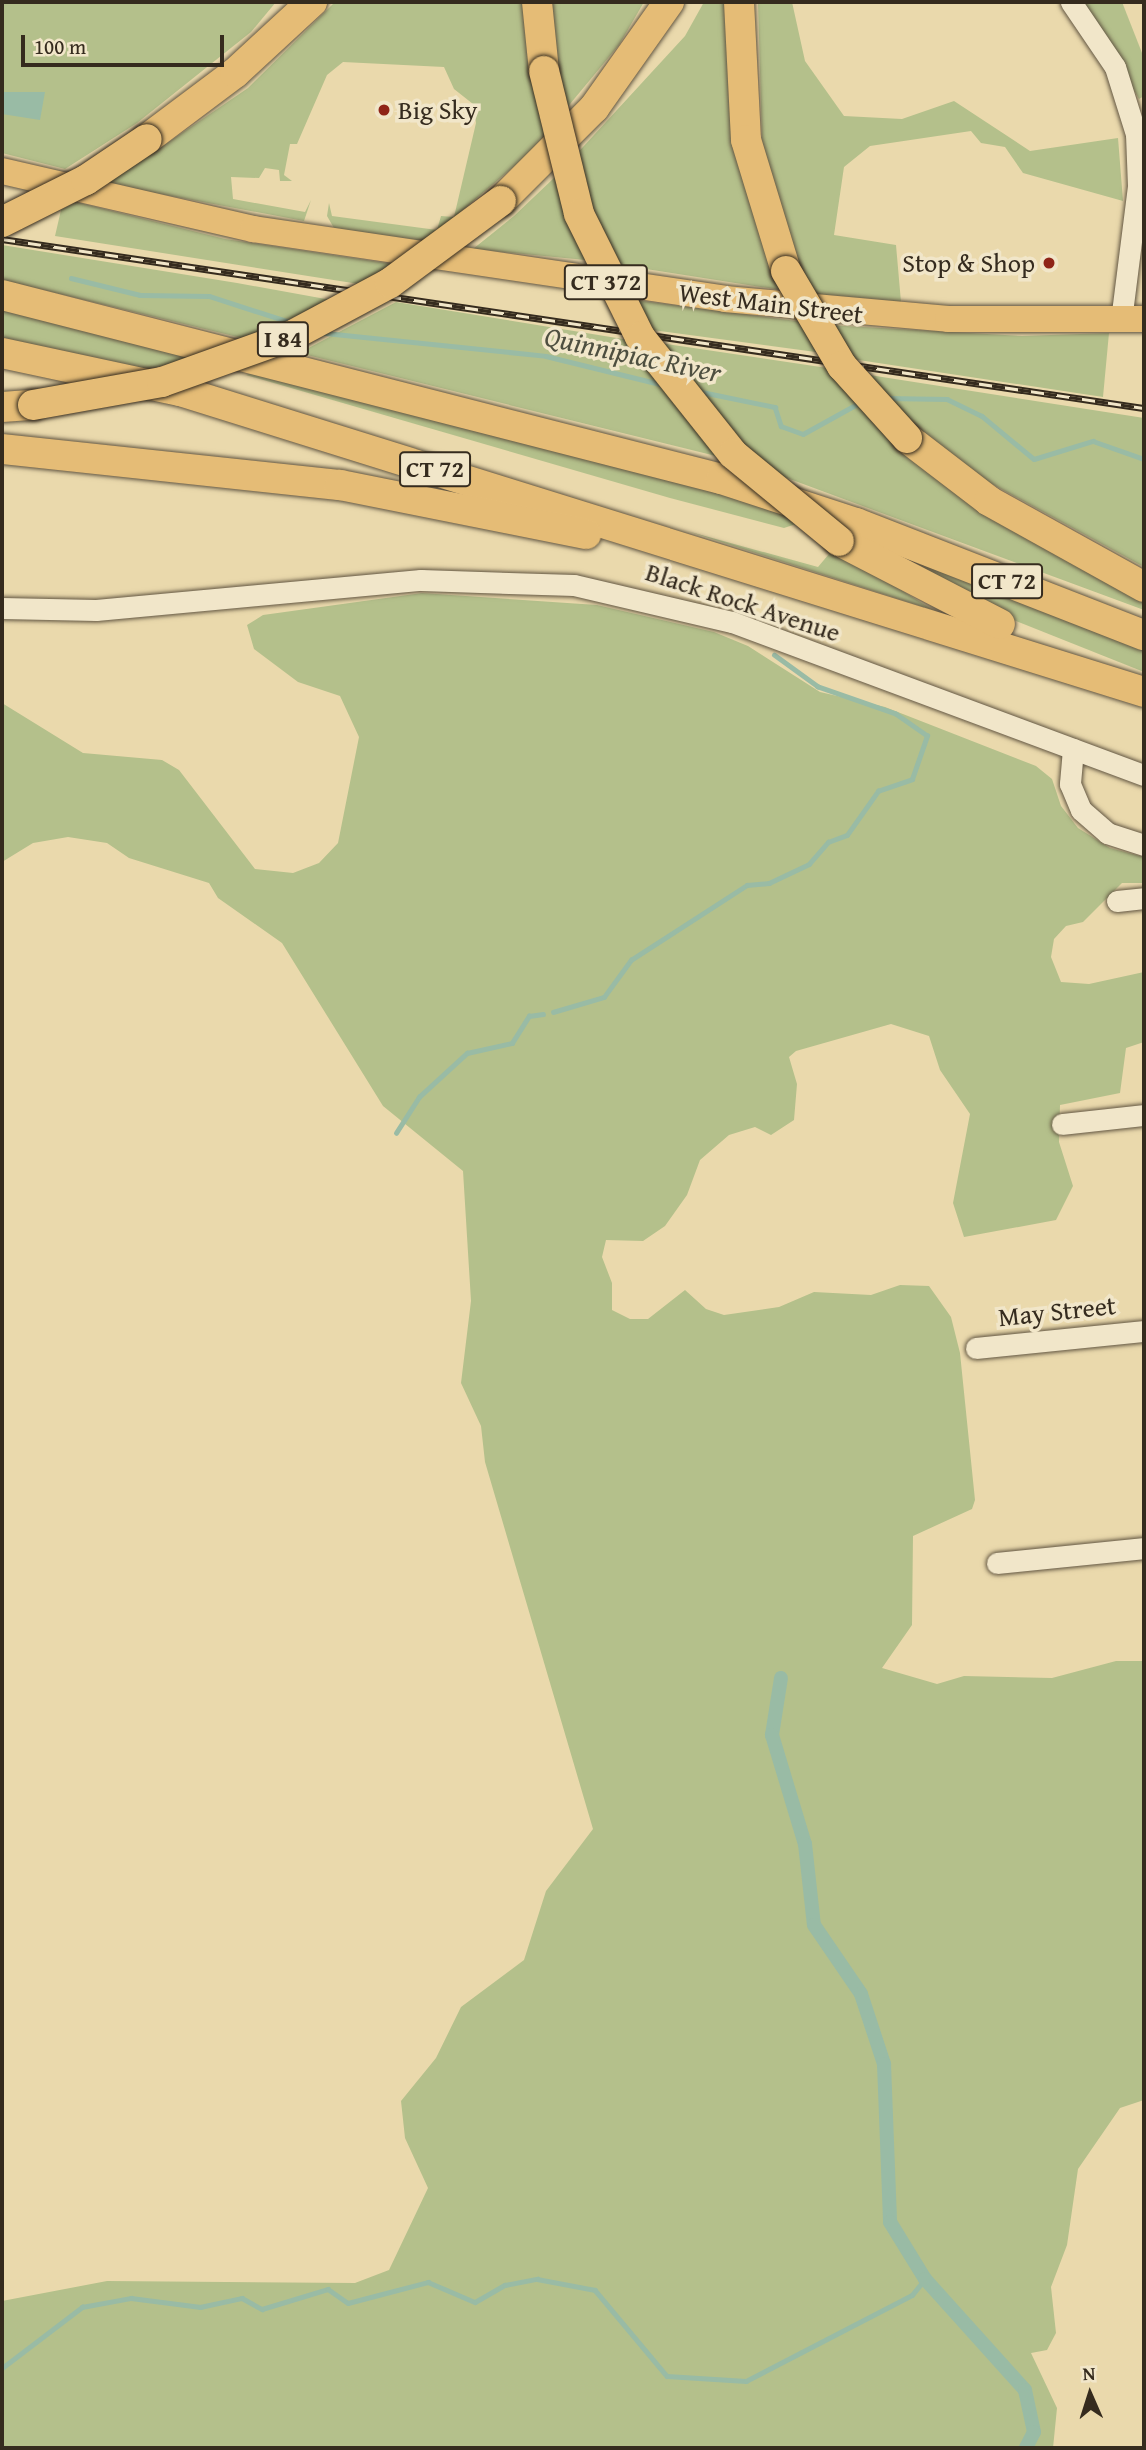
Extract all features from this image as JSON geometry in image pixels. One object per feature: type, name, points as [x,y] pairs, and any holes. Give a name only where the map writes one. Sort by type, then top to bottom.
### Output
[{"type":"highway","points":[[2,222],[86,180],[147,139],[235,73],[312,2]]},
{"type":"highway","points":[[537,2],[544,71],[576,204],[640,337],[733,454],[839,541],[956,606],[1144,680]]},
{"type":"highway","name":"I 84","points":[[2,407],[33,405],[146,386],[261,349],[390,283],[501,201],[594,108],[669,2]]},
{"type":"highway","points":[[739,2],[746,140],[786,271],[842,366],[907,438],[989,501],[1144,587]]},
{"type":"highway","name":"CT 72","points":[[2,295],[710,475],[856,523],[1144,635]]},
{"type":"highway","name":"CT 72","points":[[2,353],[151,382],[865,601],[1144,692]]},
{"type":"highway","points":[[2,449],[155,461],[401,495],[865,601]]},
{"type":"main road","name":"West Main Street","points":[[2,171],[193,218],[462,263],[794,307],[948,319],[1133,319]]},
{"type":"street","points":[[1071,2],[1115,67],[1136,134],[1138,186],[1133,319]]},
{"type":"street","name":"Black Rock Avenue","points":[[2,608],[96,610],[421,580],[575,585],[732,622],[1144,775]]},
{"type":"street","points":[[1073,750],[1070,784],[1081,810],[1107,833],[1144,845]]},
{"type":"street","points":[[1117,901],[1144,898]]},
{"type":"street","points":[[1062,1124],[1144,1115]]},
{"type":"street","name":"May Street","points":[[976,1348],[1144,1331]]},
{"type":"street","points":[[997,1563],[1144,1548]]},
{"type":"shaded area","points":[[2,2],[276,2],[251,32],[137,123],[65,169],[2,153]]},
{"type":"shaded area","points":[[335,2],[526,2],[545,140],[425,242],[334,228],[327,216],[329,203],[332,216],[437,230],[441,216],[454,217],[476,123],[473,104],[454,89],[444,67],[343,62],[327,75],[297,144],[290,144],[284,175],[292,181],[280,181],[279,170],[265,168],[259,178],[231,177],[233,199],[305,212],[311,200],[304,221],[107,184],[248,88]]},
{"type":"shaded area","points":[[547,2],[644,2],[619,45],[560,116]]},
{"type":"shaded area","points":[[704,2],[725,2],[732,90],[787,291],[608,263],[571,160],[685,36]]},
{"type":"shaded area","points":[[758,2],[792,2],[805,61],[844,116],[902,119],[954,101],[1030,151],[1118,138],[1123,201],[1023,173],[1005,147],[981,143],[971,131],[870,146],[844,167],[834,235],[896,245],[901,302],[812,296],[797,266],[762,141]]},
{"type":"shaded area","points":[[1084,2],[1122,2],[1144,58],[1144,96],[1139,99]]},
{"type":"shaded area","points":[[2,92],[45,92],[40,120],[2,114]]},
{"type":"shaded area","points":[[555,177],[585,260],[473,249],[514,216]]},
{"type":"shaded area","points":[[76,202],[225,239],[393,264],[359,284],[55,236],[61,210]]},
{"type":"shaded area","points":[[2,245],[331,300],[246,339],[2,280]]},
{"type":"shaded area","points":[[627,299],[804,322],[823,353],[645,329]]},
{"type":"shaded area","points":[[396,302],[629,340],[720,457],[299,353]]},
{"type":"shaded area","points":[[2,307],[204,354],[147,370],[2,341]]},
{"type":"shaded area","points":[[828,325],[1022,336],[1109,333],[1103,397],[852,359]]},
{"type":"shaded area","points":[[653,342],[834,369],[864,405],[1144,595],[1144,610],[757,467]]},
{"type":"shaded area","points":[[265,368],[769,503],[796,524],[784,528],[670,498],[246,375]]},
{"type":"shaded area","points":[[863,374],[1144,418],[1144,567],[981,478],[915,430]]},
{"type":"shaded area","points":[[687,531],[818,567],[834,548],[933,610]]},
{"type":"shaded area","points":[[849,531],[1144,644],[1144,672],[1006,617]]},
{"type":"shaded area","points":[[422,593],[597,605],[714,632],[748,646],[820,692],[885,707],[1036,766],[1052,779],[1061,806],[1078,828],[1110,848],[1144,857],[1144,883],[1122,883],[1083,922],[1066,926],[1054,939],[1051,957],[1061,982],[1089,984],[1144,972],[1144,1042],[1126,1048],[1120,1093],[1060,1105],[1059,1142],[1073,1186],[1056,1220],[964,1237],[953,1203],[970,1114],[940,1070],[929,1036],[891,1024],[796,1051],[789,1057],[797,1084],[794,1120],[771,1135],[755,1127],[729,1135],[700,1160],[687,1195],[665,1226],[643,1241],[606,1240],[602,1257],[612,1283],[612,1310],[630,1319],[648,1319],[685,1290],[706,1309],[724,1315],[779,1307],[814,1292],[871,1295],[900,1285],[929,1286],[951,1317],[960,1353],[975,1500],[972,1509],[913,1536],[912,1625],[882,1668],[937,1684],[964,1676],[1052,1678],[1116,1661],[1144,1661],[1144,2100],[1120,2108],[1078,2169],[1067,2245],[1051,2287],[1056,2333],[1047,2350],[1031,2353],[1057,2408],[1053,2448],[2,2448],[2,2301],[107,2281],[355,2283],[389,2270],[428,2188],[405,2138],[401,2101],[436,2058],[461,2007],[524,1960],[546,1891],[593,1829],[485,1462],[481,1426],[461,1383],[471,1301],[463,1171],[383,1106],[282,943],[218,898],[209,883],[129,858],[107,843],[68,837],[33,843],[2,862],[2,703],[83,753],[162,760],[179,770],[255,869],[293,873],[319,863],[338,843],[359,737],[340,696],[298,682],[254,649],[247,625],[263,615]]},
{"type":"waterway","name":"Quinnipiac River","points":[[71,278],[140,295],[209,296],[290,322]]},
{"type":"waterway","name":"Quinnipiac River","points":[[325,333],[546,356],[664,385]]},
{"type":"waterway","name":"Quinnipiac River","points":[[697,391],[775,407],[781,426],[803,434],[859,403]]},
{"type":"waterway","name":"Quinnipiac River","points":[[885,398],[947,399],[982,416],[1034,459],[1093,441],[1144,459]]},
{"type":"waterway","points":[[553,1012],[604,997],[631,960],[747,885],[769,883],[809,864],[828,842],[847,835],[878,791],[912,779],[927,736],[896,714],[818,687],[774,655]]},
{"type":"waterway","points":[[396,1133],[419,1097],[467,1053],[512,1043],[529,1016],[543,1014]]},
{"type":"waterway","points":[[781,1678],[772,1735],[805,1844],[814,1925],[861,1994],[884,2064],[890,2222],[925,2279],[1025,2390],[1034,2432],[1026,2448]]},
{"type":"waterway","points":[[2,2368],[82,2307],[131,2298],[200,2307],[242,2298],[262,2309],[328,2289],[348,2303],[428,2282],[475,2302],[505,2285],[537,2279],[595,2290],[667,2376],[746,2381],[912,2295],[925,2279]]},
{"type":"railway","points":[[2,239],[1144,408]]},
{"type":"place","name":"Big Sky","points":[[384,110]]},
{"type":"place","name":"Stop & Shop","points":[[1049,263]]}]
